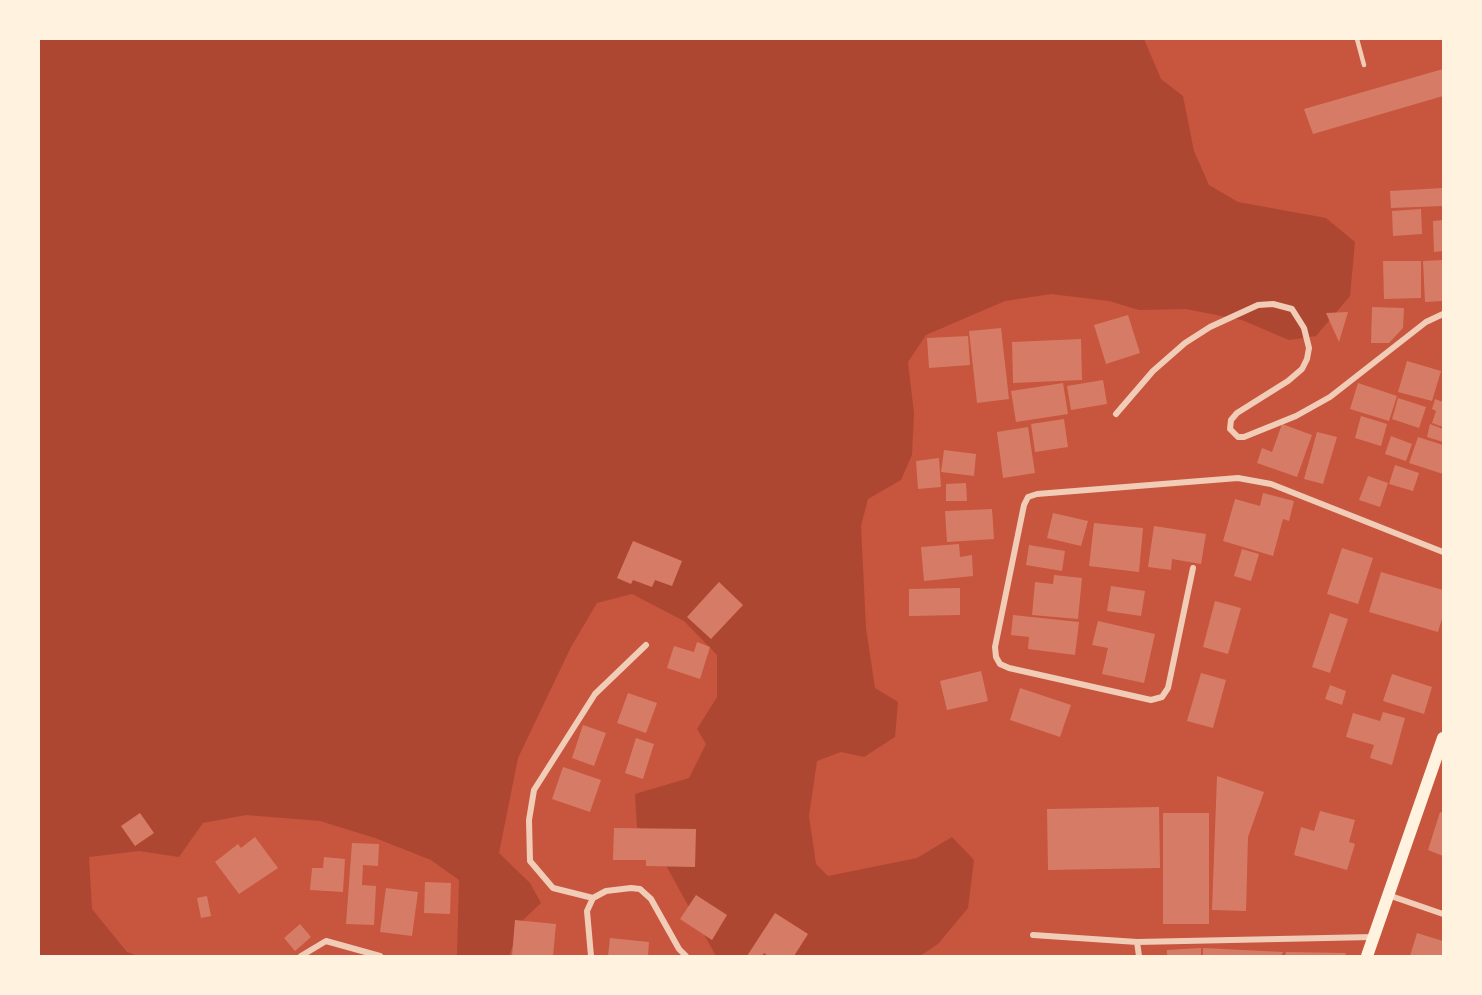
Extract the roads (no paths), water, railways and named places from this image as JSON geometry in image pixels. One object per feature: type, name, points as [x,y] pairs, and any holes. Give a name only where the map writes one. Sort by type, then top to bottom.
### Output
[{"type":"main road","points":[[1367,956],[1443,738]]},
{"type":"street","points":[[1116,414],[1153,371],[1185,343],[1210,327],[1258,305],[1273,304],[1292,309],[1304,328],[1309,348],[1302,369],[1288,381],[1237,413],[1231,420],[1230,429],[1238,437],[1244,437],[1296,416],[1330,397],[1426,322],[1443,314]]},
{"type":"street","points":[[1193,568],[1168,688],[1162,697],[1151,700],[1009,668],[1000,664],[996,657],[995,647],[1024,505],[1028,497],[1037,494],[1239,478],[1271,484],[1443,552]]},
{"type":"street","points":[[593,898],[553,888],[530,861],[529,820],[534,790],[596,694],[646,645]]},
{"type":"street","points":[[591,956],[588,911],[593,898],[606,891],[640,889],[651,899],[679,949],[686,956]]},
{"type":"street","points":[[1387,895],[1443,914]]},
{"type":"street","points":[[1033,935],[1137,942],[1373,937]]},
{"type":"street","points":[[301,956],[326,941],[380,956]]},
{"type":"street","points":[[1137,942],[1139,956]]},
{"type":"lane","points":[[1357,39],[1364,65]]}]
